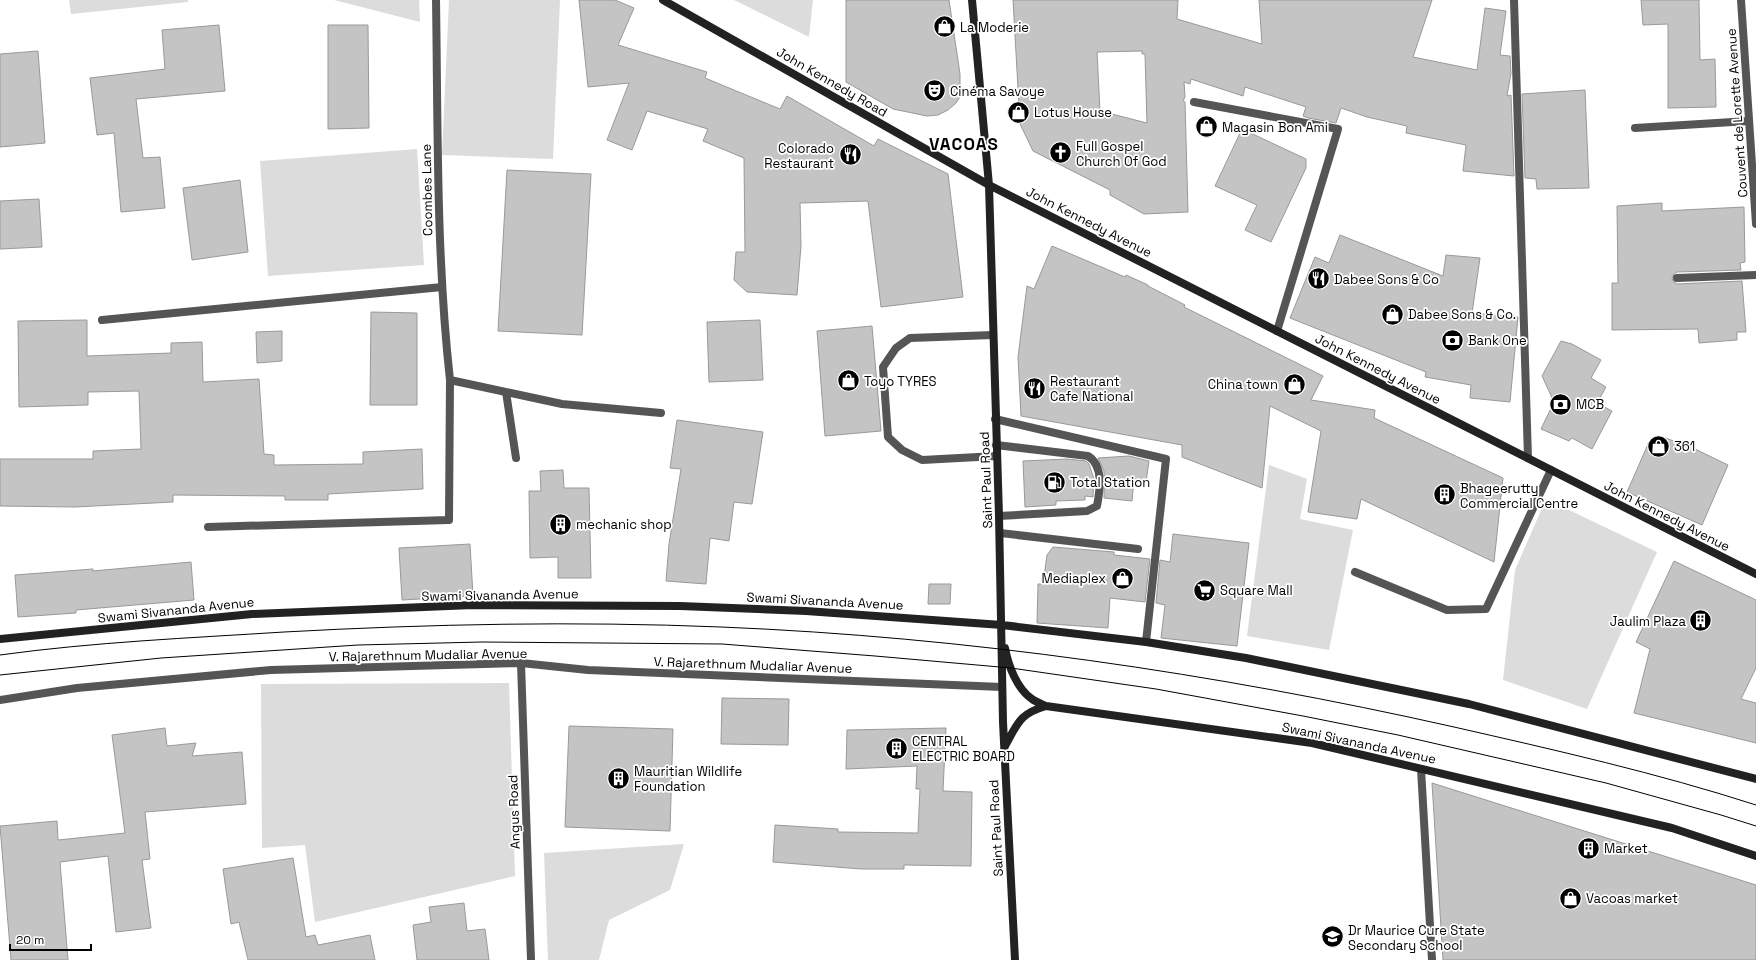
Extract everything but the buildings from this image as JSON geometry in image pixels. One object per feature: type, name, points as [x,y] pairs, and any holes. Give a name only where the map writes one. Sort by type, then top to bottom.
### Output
[{"type":"street","name":"Coombes Lane","points":[[208,527],[449,520],[450,380],[442,287],[436,0]]},
{"type":"street","name":"John Kennedy Road","points":[[663,0],[989,185]]},
{"type":"street","name":"Saint Paul Road","points":[[972,0],[989,185],[995,418],[1000,533],[1002,688],[1015,960]]},
{"type":"street","points":[[1514,0],[1528,458]]},
{"type":"street","name":"Couvent de Lorette Avenue","points":[[1741,0],[1756,224]]},
{"type":"street","points":[[1194,102],[1338,129],[1277,331]]},
{"type":"street","points":[[1635,128],[1749,121]]},
{"type":"street","name":"John Kennedy Avenue","points":[[989,185],[1756,574]]},
{"type":"street","points":[[1677,278],[1756,275]]},
{"type":"street","points":[[102,320],[442,287]]},
{"type":"street","points":[[993,335],[910,338],[896,348],[883,367],[888,436],[902,450],[922,460],[997,456]]},
{"type":"street","points":[[450,380],[562,404],[661,413]]},
{"type":"street","points":[[506,392],[516,458]]},
{"type":"street","points":[[995,418],[1166,459],[1146,642]]},
{"type":"street","points":[[996,445],[1088,456],[1095,461],[1099,470],[1099,495],[1097,506],[1087,510],[999,516]]},
{"type":"street","points":[[1355,572],[1447,610],[1486,609],[1551,470]]},
{"type":"street","points":[[1000,533],[1138,550]]},
{"type":"street","name":"Swami Sivananda Avenue","points":[[0,639],[252,614],[473,605],[680,606],[806,611],[1002,625],[1146,642],[1246,658],[1470,704],[1756,779]]},
{"type":"street","name":"Swami Sivananda Avenue","points":[[1002,625],[1005,650],[1011,668],[1020,686],[1032,699],[1046,706],[1312,743],[1672,828],[1756,856]]},
{"type":"street","name":"V. Rajarethnum Mudaliar Avenue","points":[[0,700],[77,688],[271,670],[521,663],[588,670],[1002,688]]},
{"type":"street","name":"Angus Road","points":[[521,663],[531,960]]},
{"type":"street","points":[[1004,747],[1020,719],[1031,710],[1046,706]]},
{"type":"street","points":[[1421,768],[1432,960]]},
{"type":"shaded area","points":[[69,0],[188,0],[188,2],[71,14]]},
{"type":"shaded area","points":[[334,0],[419,0],[420,22]]},
{"type":"shaded area","points":[[449,0],[560,0],[553,159],[442,155]]},
{"type":"shaded area","points":[[734,0],[813,0],[809,37]]},
{"type":"shaded area","points":[[417,149],[424,265],[268,276],[260,161]]},
{"type":"shaded area","points":[[1269,465],[1307,479],[1300,519],[1353,530],[1329,650],[1247,636]]},
{"type":"shaded area","points":[[1546,499],[1657,552],[1587,709],[1503,680],[1515,570]]},
{"type":"shaded area","points":[[509,683],[515,876],[315,922],[305,845],[262,848],[261,684]]},
{"type":"shaded area","points":[[684,844],[670,890],[609,920],[599,960],[548,960],[544,853]]},
{"type":"tram line","points":[[0,655],[106,644],[213,636],[339,629],[503,624],[612,624],[721,627],[906,639],[1090,660],[1273,690],[1530,744],[1719,793],[1756,805]]},
{"type":"tram line","points":[[0,675],[161,658],[358,645],[482,642],[722,644],[875,656],[1011,668],[1156,689],[1303,716],[1398,735],[1606,783],[1756,826]]},
{"type":"place","name":"La Moderie","points":[[944,27]]},
{"type":"place","name":"Cinéma Savoye","points":[[935,91]]},
{"type":"place","name":"Lotus House","points":[[1019,112]]},
{"type":"place","name":"Magasin Bon Ami","points":[[1207,127]]},
{"type":"place","name":"Full Gospel Church Of God","points":[[1060,153]]},
{"type":"place","name":"Colorado Restaurant","points":[[850,155]]},
{"type":"place","name":"Dabee Sons & Co","points":[[1319,279]]},
{"type":"place","name":"Dabee Sons & Co.","points":[[1392,314]]},
{"type":"place","name":"Bank One","points":[[1453,340]]},
{"type":"place","name":"Toyo TYRES","points":[[849,381]]},
{"type":"place","name":"China town","points":[[1294,384]]},
{"type":"place","name":"Restaurant Cafe National","points":[[1034,388]]},
{"type":"place","name":"MCB","points":[[1561,404]]},
{"type":"place","name":"361","points":[[1658,446]]},
{"type":"place","name":"Total Station","points":[[1054,482]]},
{"type":"place","name":"Bhageerutty Commercial Centre","points":[[1444,495]]},
{"type":"place","name":"mechanic shop","points":[[560,524]]},
{"type":"place","name":"Mediaplex","points":[[1122,578]]},
{"type":"place","name":"Square Mall","points":[[1205,590]]},
{"type":"place","name":"Jaulim Plaza","points":[[1701,621]]},
{"type":"place","name":"CENTRAL ELECTRIC BOARD","points":[[896,748]]},
{"type":"place","name":"Mauritian Wildlife Foundation","points":[[619,778]]},
{"type":"place","name":"Market","points":[[1589,848]]},
{"type":"place","name":"Vacoas market","points":[[1570,898]]},
{"type":"place","name":"Dr Maurice Cure State Secondary School","points":[[1332,937]]},
{"type":"district","name":"VACOAS","points":[[964,144]]}]
